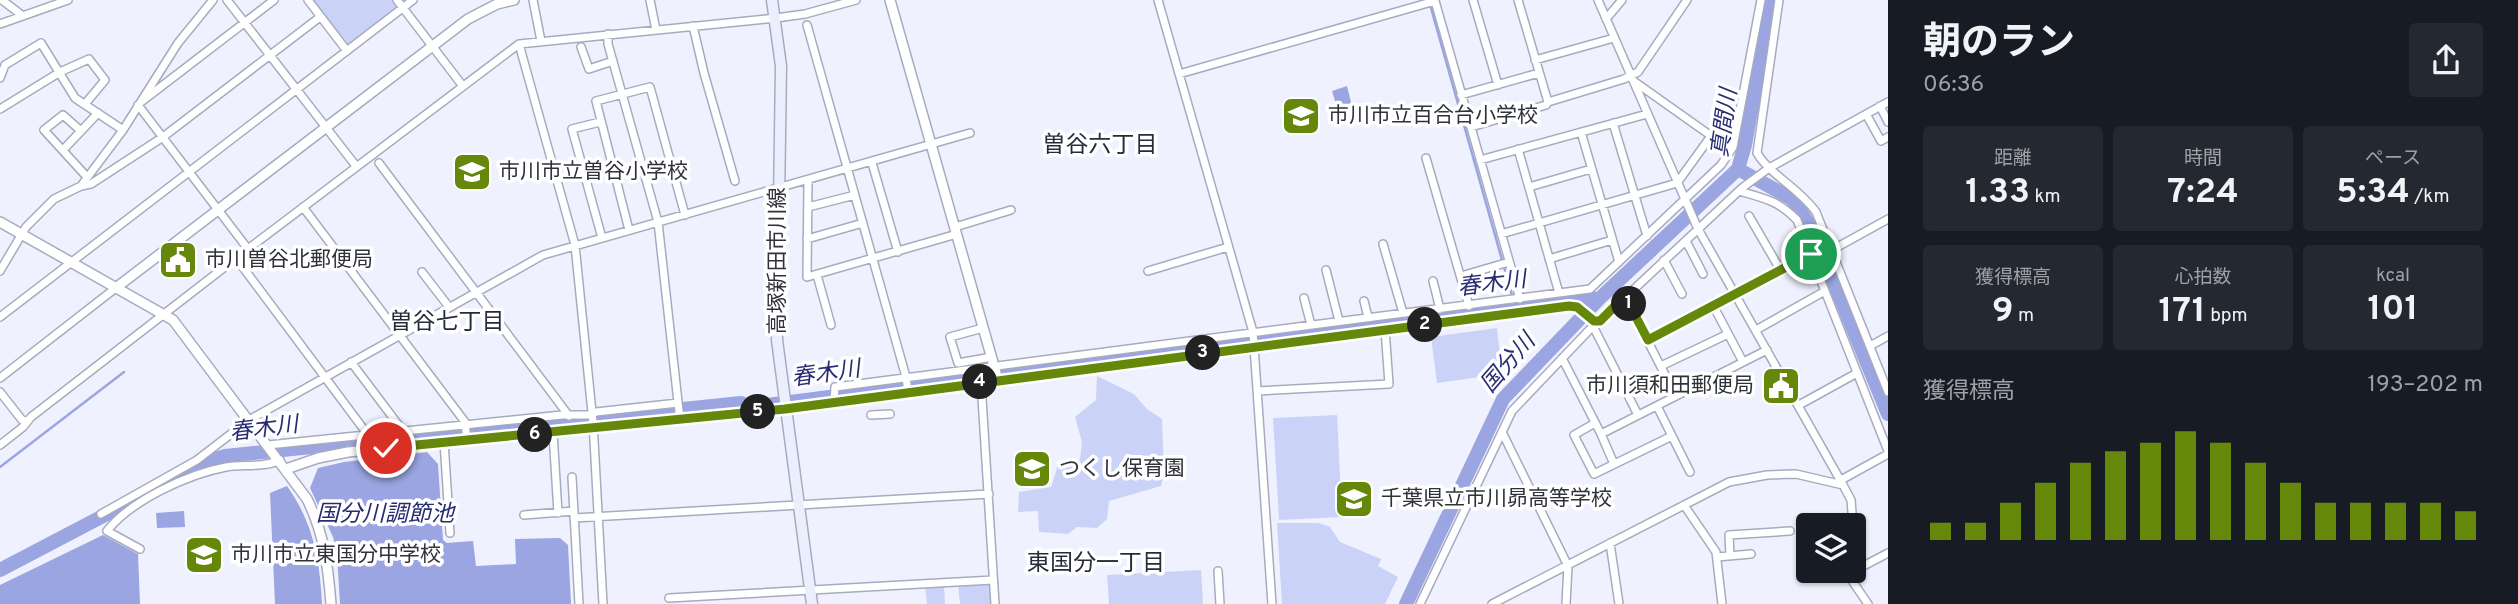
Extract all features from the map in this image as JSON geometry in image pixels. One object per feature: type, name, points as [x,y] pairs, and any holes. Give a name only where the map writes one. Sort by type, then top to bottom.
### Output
[{"type":"main road","name":"高塚新田市川線","points":[[772,0],[781,65],[777,340],[811,604]]},
{"type":"street","points":[[2,0],[23,16]]},
{"type":"street","points":[[0,24],[68,0]]},
{"type":"street","points":[[80,186],[123,130],[178,43],[213,0]]},
{"type":"street","points":[[227,0],[356,166]]},
{"type":"street","points":[[138,105],[274,0]]},
{"type":"street","points":[[308,0],[347,51]]},
{"type":"street","points":[[397,0],[462,85]]},
{"type":"street","points":[[0,317],[413,0]]},
{"type":"street","points":[[0,377],[432,47],[480,12],[514,0]]},
{"type":"street","points":[[533,0],[541,41]]},
{"type":"street","points":[[650,0],[656,30]]},
{"type":"street","points":[[0,445],[248,248],[519,44],[776,18],[805,14],[856,0]]},
{"type":"street","points":[[890,0],[995,369]]},
{"type":"street","points":[[1158,0],[1253,332],[1272,604]]},
{"type":"street","points":[[1473,0],[1498,85]]},
{"type":"street","points":[[1518,0],[1548,102]]},
{"type":"street","points":[[1598,0],[1685,201],[1735,296],[1842,482],[1851,500],[1852,513]]},
{"type":"street","points":[[1606,19],[1622,0]]},
{"type":"street","points":[[1471,127],[1632,78],[1687,0]]},
{"type":"street","points":[[983,328],[950,337],[958,363],[995,369],[1253,332],[1590,289],[1685,201],[1721,165],[1731,150],[1739,124],[1761,0]]},
{"type":"street","points":[[1779,0],[1757,153],[1769,168],[1805,197],[1816,212],[1888,392]]},
{"type":"street","points":[[1179,74],[1435,1],[1501,234],[1505,263],[1516,299]]},
{"type":"street","points":[[0,271],[26,228],[54,200],[80,186],[91,184],[163,137],[320,17]]},
{"type":"street","points":[[807,25],[908,391]]},
{"type":"street","points":[[693,26],[735,181]]},
{"type":"street","points":[[608,34],[608,44],[658,222],[678,410]]},
{"type":"street","points":[[1535,60],[1614,38]]},
{"type":"street","points":[[0,78],[5,65],[41,43],[75,98],[123,130]]},
{"type":"street","points":[[519,44],[575,245],[593,419],[603,604]]},
{"type":"street","points":[[581,47],[589,69],[613,61]]},
{"type":"street","points":[[0,108],[60,72],[89,59],[105,80],[85,104]]},
{"type":"street","points":[[1461,95],[1539,73]]},
{"type":"street","points":[[1632,78],[1731,150]]},
{"type":"street","points":[[629,230],[596,101],[622,94],[650,87],[685,215]]},
{"type":"street","points":[[1420,604],[1512,411],[1594,324],[1686,241],[1697,225],[1769,168],[1888,102]]},
{"type":"street","points":[[138,105],[248,248]]},
{"type":"street","points":[[1880,106],[1888,122]]},
{"type":"street","points":[[63,150],[98,113]]},
{"type":"street","points":[[81,131],[63,114],[44,130],[87,177]]},
{"type":"street","points":[[1480,160],[1647,114]]},
{"type":"street","points":[[1866,114],[1881,141],[1888,137]]},
{"type":"street","points":[[600,122],[572,129],[602,238]]},
{"type":"street","points":[[1613,123],[1647,236]]},
{"type":"street","points":[[1581,132],[1619,262]]},
{"type":"street","points":[[101,514],[197,460],[249,420],[544,256],[970,133]]},
{"type":"street","points":[[1501,234],[1677,183],[1711,136]]},
{"type":"street","points":[[1518,149],[1559,293]]},
{"type":"street","points":[[1426,158],[1469,306]]},
{"type":"street","points":[[379,163],[402,199],[569,416]]},
{"type":"street","points":[[872,163],[898,252]]},
{"type":"street","points":[[1529,187],[1591,169]]},
{"type":"street","points":[[808,181],[807,277],[898,252],[1011,210]]},
{"type":"street","points":[[1492,604],[1729,482],[1767,475],[1796,474],[1842,482],[1888,453],[1797,220],[1784,206],[1741,189]]},
{"type":"street","points":[[808,207],[855,195]]},
{"type":"street","points":[[303,207],[400,334],[466,432]]},
{"type":"street","points":[[1749,216],[1781,271]]},
{"type":"street","points":[[1832,250],[1888,219]]},
{"type":"street","points":[[0,222],[173,320],[307,499],[319,526],[327,556],[331,604]]},
{"type":"street","points":[[807,239],[863,223]]},
{"type":"street","points":[[1549,259],[1612,240]]},
{"type":"street","points":[[1686,241],[1703,274]]},
{"type":"street","points":[[1383,244],[1403,313]]},
{"type":"street","points":[[1148,271],[1228,247]]},
{"type":"street","points":[[1648,340],[1811,254]]},
{"type":"street","points":[[236,258],[368,435]]},
{"type":"street","points":[[1664,260],[1682,294]]},
{"type":"street","points":[[1461,276],[1505,263]]},
{"type":"street","points":[[1326,270],[1339,321]]},
{"type":"street","points":[[422,272],[449,307]]},
{"type":"street","points":[[817,275],[831,325]]},
{"type":"street","points":[[1433,281],[1440,309]]},
{"type":"street","points":[[1756,330],[1825,291]]},
{"type":"street","points":[[1625,296],[1676,396]]},
{"type":"street","points":[[1304,298],[1311,325]]},
{"type":"street","points":[[1364,301],[1368,317]]},
{"type":"street","points":[[834,397],[835,387],[1255,344],[1569,306],[1577,307],[1594,324],[1638,415]]},
{"type":"street","points":[[1714,307],[1743,362]]},
{"type":"street","points":[[1258,391],[1389,384],[1385,329]]},
{"type":"street","points":[[1661,366],[1728,334]]},
{"type":"street","points":[[1870,346],[1888,336]]},
{"type":"street","points":[[1601,434],[1768,350]]},
{"type":"street","points":[[1562,358],[1614,464]]},
{"type":"street","points":[[351,362],[403,431]]},
{"type":"street","points":[[286,469],[332,455],[444,442],[466,432],[569,416],[593,419],[678,410],[784,405],[834,397],[981,382],[995,369]]},
{"type":"street","points":[[1799,405],[1857,373]]},
{"type":"street","points":[[981,382],[995,604]]},
{"type":"street","points":[[0,392],[22,420],[27,421]]},
{"type":"street","points":[[1657,405],[1690,472]]},
{"type":"street","points":[[273,452],[403,431],[553,433],[593,419],[678,410]]},
{"type":"street","points":[[871,415],[890,414]]},
{"type":"street","points":[[1595,423],[1574,435],[1594,474],[1672,436]]},
{"type":"street","points":[[1502,432],[1568,566],[1566,604]]},
{"type":"street","points":[[553,433],[558,513]]},
{"type":"street","points":[[444,442],[450,533]]},
{"type":"street","points":[[141,549],[107,531],[118,516],[194,476],[227,467],[272,464],[273,452]]},
{"type":"street","points":[[572,477],[579,604]]},
{"type":"street","points":[[524,515],[558,513],[598,517],[989,494]]},
{"type":"street","points":[[1684,505],[1711,542],[1717,557],[1722,604]]},
{"type":"street","points":[[1730,556],[1729,536],[1790,531]]},
{"type":"street","points":[[1610,543],[1619,604]]},
{"type":"street","points":[[1866,564],[1888,552]]},
{"type":"street","points":[[1717,557],[1751,554]]},
{"type":"street","points":[[1218,571],[1220,604]]},
{"type":"street","points":[[669,598],[993,580]]},
{"type":"street","points":[[1853,583],[1868,604]]},
{"type":"shaded area","points":[[313,0],[393,0],[398,6],[347,45]]},
{"type":"shaded area","points":[[1497,328],[1502,374],[1437,383],[1431,337]]},
{"type":"shaded area","points":[[1097,376],[1134,394],[1147,409],[1162,419],[1164,473],[1161,486],[1109,501],[1107,519],[1097,528],[1077,527],[1068,534],[1039,532],[1038,511],[1018,512],[1019,492],[1051,487],[1058,465],[1070,466],[1080,459],[1082,442],[1075,417],[1096,400]]},
{"type":"shaded area","points":[[1337,415],[1342,517],[1279,520],[1273,418]]},
{"type":"shaded area","points":[[1277,523],[1319,523],[1330,527],[1340,542],[1381,559],[1378,566],[1398,577],[1385,604],[1282,604]]},
{"type":"shaded area","points":[[1201,570],[1203,604],[1109,604],[1107,575]]},
{"type":"shaded area","points":[[989,583],[992,604],[960,604],[958,584]]},
{"type":"shaded area","points":[[944,585],[945,604],[927,604],[925,586]]},
{"type":"water","points":[[1347,86],[1354,114],[1340,118],[1332,91]]},
{"type":"water","name":"国分川調節池","points":[[427,452],[438,464],[443,540],[447,543],[473,541],[476,566],[516,564],[515,539],[560,538],[568,545],[571,604],[340,604],[337,554],[333,537],[310,488],[318,468],[344,462]]},
{"type":"water","points":[[287,486],[303,513],[314,542],[322,604],[275,604],[270,493]]},
{"type":"water","points":[[184,511],[185,527],[157,528],[156,513]]},
{"type":"water","points":[[103,535],[138,554],[140,604],[0,604],[0,585]]},
{"type":"waterway","name":"国分川","points":[[1406,604],[1503,399],[1599,299],[1738,169],[1745,145],[1771,0]]},
{"type":"waterway","points":[[1431,8],[1515,306]]},
{"type":"waterway","name":"真間川","points":[[1738,169],[1792,199],[1811,227],[1888,414]]},
{"type":"waterway","name":"春木川","points":[[0,570],[206,462],[225,456],[741,403],[750,407],[1578,297],[1599,299]]},
{"type":"waterway","points":[[0,467],[124,372]]},
{"type":"place","name":"市川市立百合台小学校","points":[[1301,116]]},
{"type":"place","name":"市川市立曽谷小学校","points":[[472,172]]},
{"type":"place","name":"市川曽谷北郵便局","points":[[178,260]]},
{"type":"place","name":"市川須和田郵便局","points":[[1781,386]]},
{"type":"place","name":"つくし保育園","points":[[1032,469]]},
{"type":"place","name":"千葉県立市川昴高等学校","points":[[1354,499]]},
{"type":"place","name":"市川市立東国分中学校","points":[[204,555]]},
{"type":"district","name":"曽谷六丁目","points":[[1100,146]]},
{"type":"district","name":"曽谷七丁目","points":[[447,323]]},
{"type":"district","name":"東国分一丁目","points":[[1096,564]]},
{"type":"route","points":[[386,448],[785,409],[1569,306],[1577,307],[1594,321],[1600,321],[1625,296],[1648,340],[1811,254]]}]
